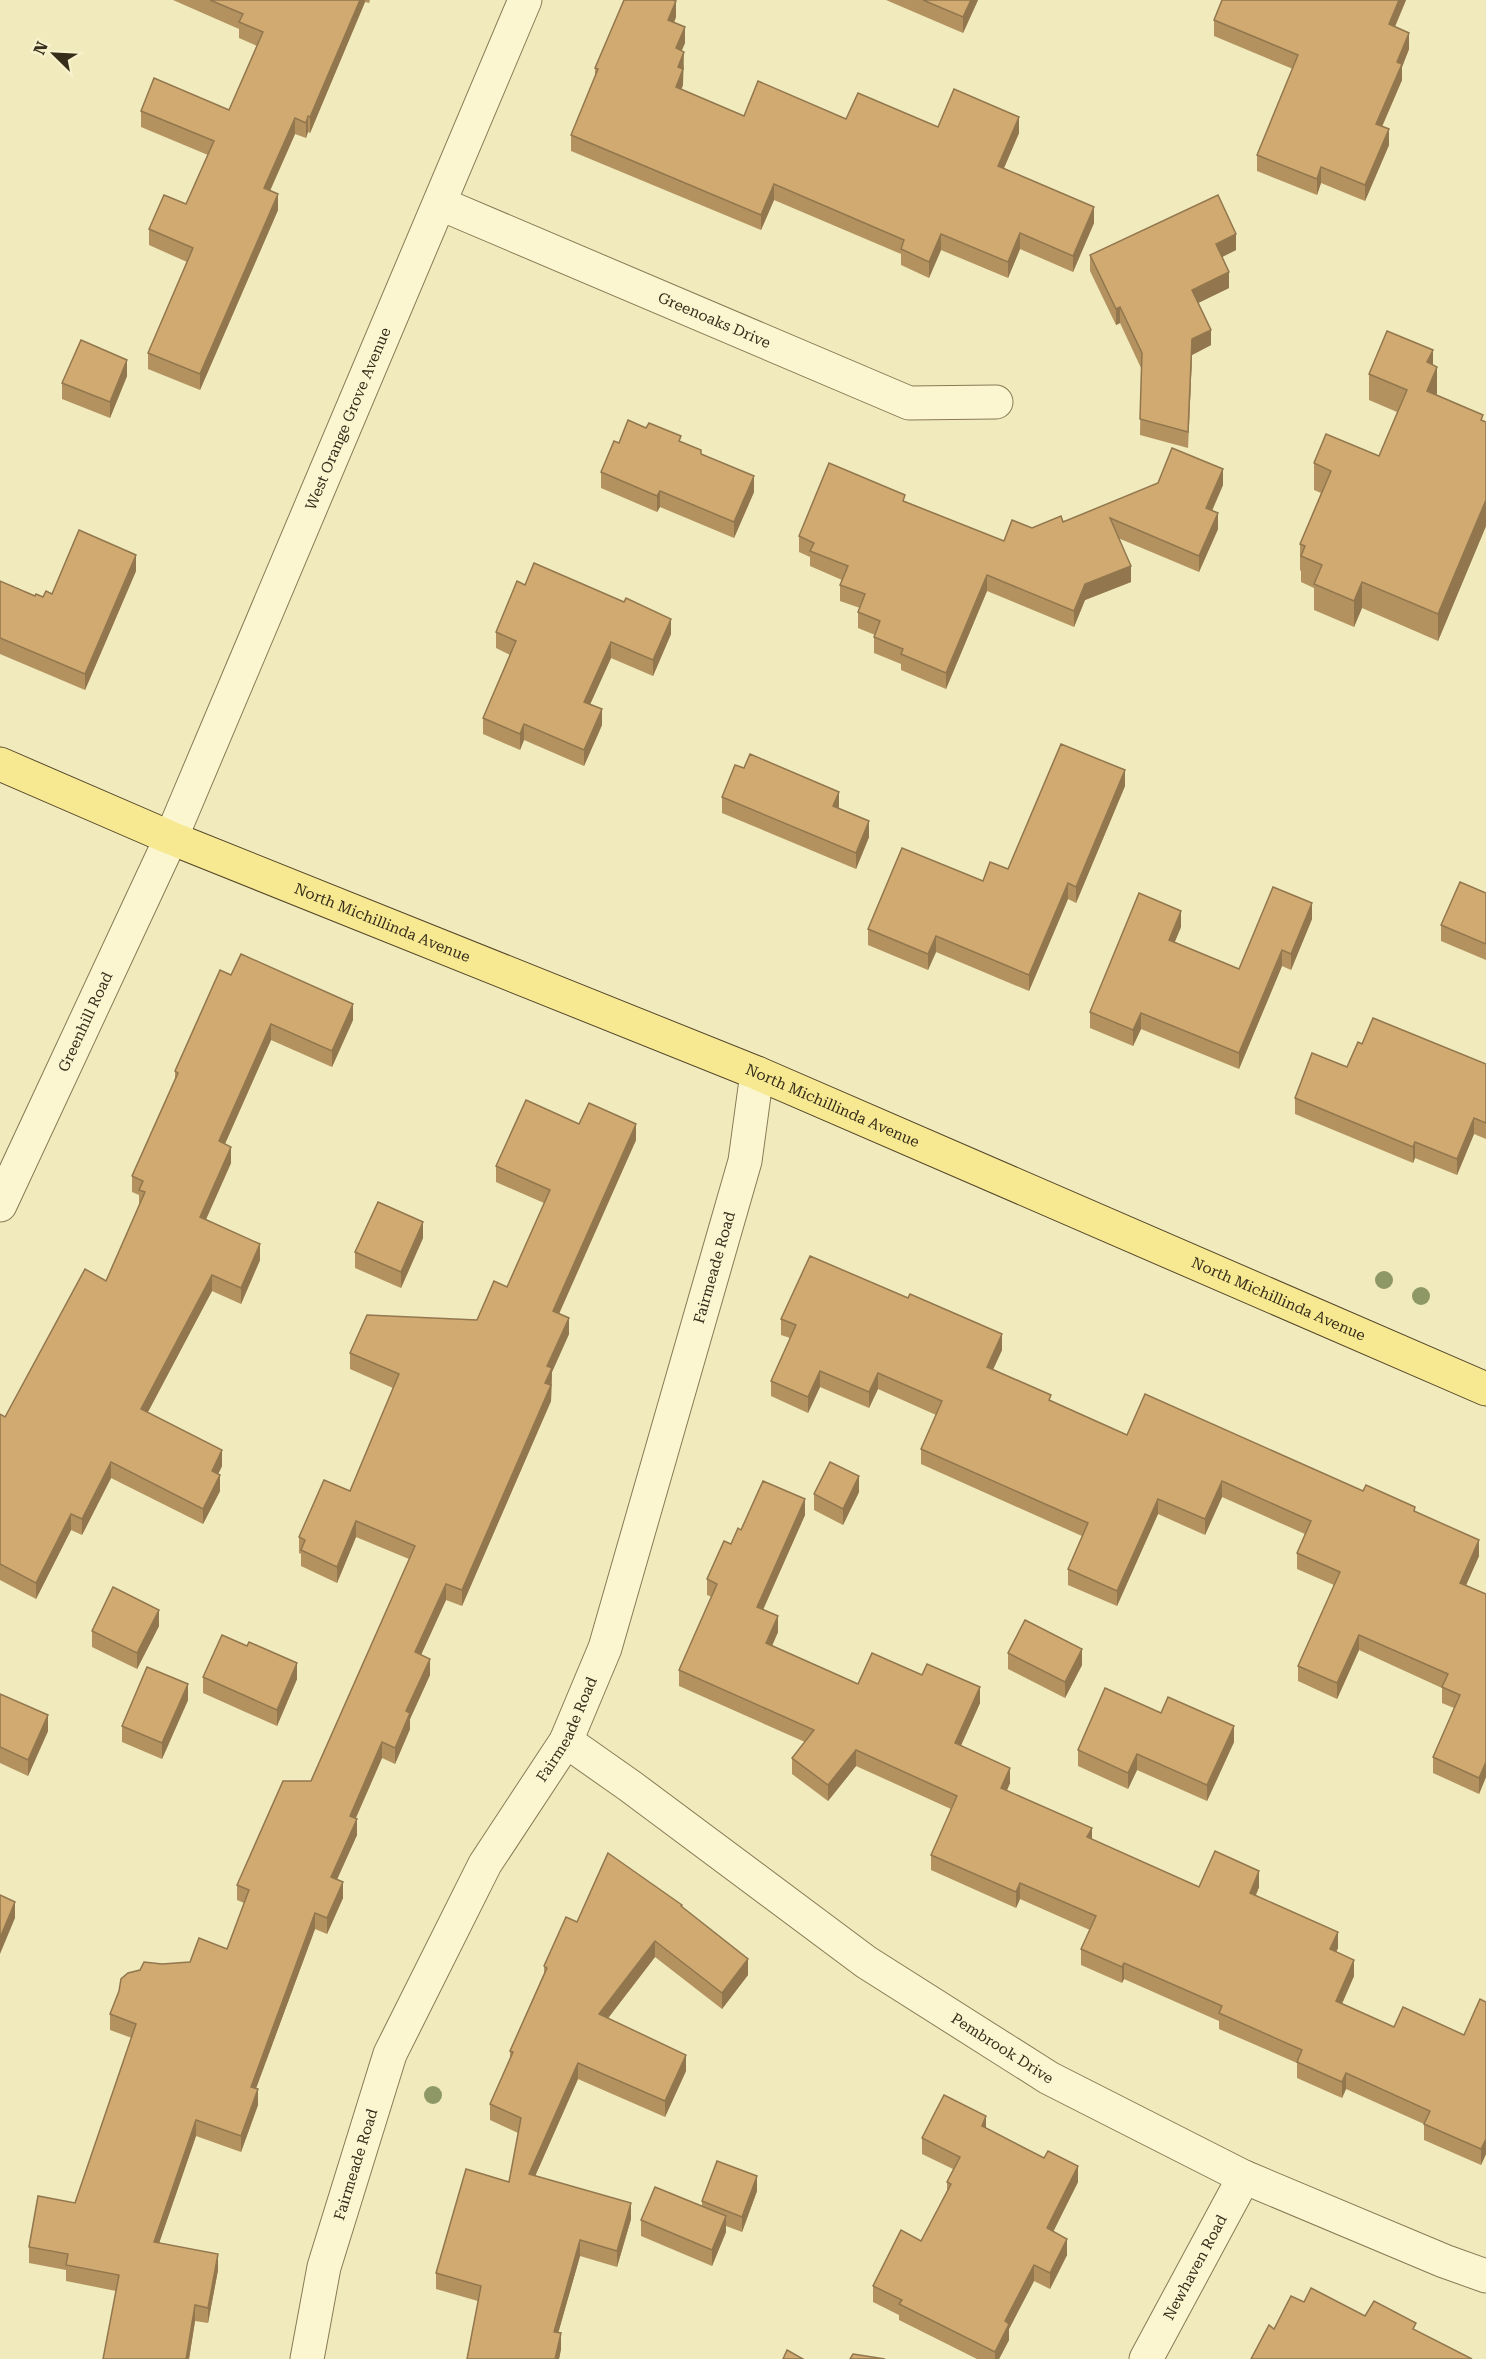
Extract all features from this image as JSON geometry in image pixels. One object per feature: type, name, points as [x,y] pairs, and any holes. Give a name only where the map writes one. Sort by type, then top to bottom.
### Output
[{"type":"main road","name":"North Michillinda Avenue","points":[[0,764],[171,838],[757,1073],[1486,1389]]},
{"type":"street","name":"West Orange Grove Avenue","points":[[171,838],[441,204],[525,0]]},
{"type":"street","name":"Greenoaks Drive","points":[[441,204],[909,403],[996,402]]},
{"type":"street","name":"Greenhill Road","points":[[0,1205],[171,838]]},
{"type":"street","name":"Fairmeade Road","points":[[307,2359],[324,2267],[390,2054],[485,1864],[566,1741],[609,1637],[745,1161],[757,1073]]},
{"type":"street","name":"Pembrook Drive","points":[[566,1741],[630,1785],[866,1962],[1049,2078],[1244,2177],[1444,2261],[1486,2276]]},
{"type":"street","name":"Newhaven Road","points":[[1146,2359],[1244,2177]]},
{"type":"building","points":[[210,0],[360,0],[310,117],[308,116],[306,123],[295,118],[264,188],[278,194],[200,374],[148,353],[193,248],[149,229],[164,195],[186,204],[214,141],[141,111],[154,78],[229,110],[263,32],[239,22],[243,14]]},
{"type":"building","points":[[624,0],[676,1],[668,20],[685,27],[676,48],[684,52],[678,67],[683,69],[676,87],[744,116],[758,81],[846,119],[858,93],[938,127],[954,89],[1019,117],[998,166],[1094,207],[1073,256],[1020,233],[1008,262],[941,234],[929,262],[901,249],[904,240],[774,184],[761,215],[571,135],[598,69],[595,68]]},
{"type":"building","points":[[923,0],[971,0],[963,17]]},
{"type":"building","points":[[1222,0],[1399,0],[1389,24],[1409,33],[1397,62],[1402,64],[1376,124],[1389,129],[1365,185],[1321,167],[1317,179],[1257,155],[1298,55],[1214,20]]},
{"type":"building","points":[[1218,195],[1236,234],[1216,244],[1229,272],[1192,290],[1211,330],[1192,339],[1188,432],[1140,419],[1142,353],[1120,307],[1116,309],[1090,255]]},
{"type":"building","points":[[1387,331],[1433,350],[1427,362],[1437,367],[1427,391],[1483,415],[1481,420],[1486,422],[1486,500],[1438,614],[1362,582],[1354,601],[1314,584],[1322,565],[1301,556],[1305,546],[1300,544],[1331,471],[1314,463],[1326,434],[1379,456],[1407,390],[1369,374]]},
{"type":"building","points":[[81,340],[127,360],[110,402],[62,383]]},
{"type":"building","points":[[628,420],[646,428],[649,423],[681,436],[679,441],[701,450],[701,454],[754,476],[734,522],[660,491],[657,496],[601,472],[614,441],[619,443]]},
{"type":"building","points":[[1172,448],[1223,469],[1206,508],[1218,513],[1199,556],[1110,518],[1131,566],[1085,584],[1074,611],[987,575],[946,673],[901,654],[903,649],[874,637],[880,621],[858,612],[865,594],[840,585],[848,566],[810,551],[814,543],[799,536],[829,463],[905,495],[903,501],[1004,541],[1012,520],[1032,528],[1061,516],[1063,522],[1158,483]]},
{"type":"building","points":[[79,530],[136,555],[85,674],[0,638],[0,581],[35,596],[36,594],[43,597],[46,591],[52,594]]},
{"type":"building","points":[[534,563],[624,602],[626,598],[671,619],[653,660],[611,642],[584,702],[602,709],[584,750],[524,724],[520,734],[483,718],[516,641],[496,632],[517,581],[525,585]]},
{"type":"building","points":[[1061,744],[1125,770],[1076,887],[1068,883],[1029,975],[936,936],[928,954],[868,929],[902,848],[983,881],[990,862],[1008,869]]},
{"type":"building","points":[[750,754],[839,792],[833,806],[869,821],[856,853],[722,797],[735,765],[744,768]]},
{"type":"building","points":[[1460,882],[1486,893],[1486,944],[1441,925]]},
{"type":"building","points":[[1273,887],[1312,903],[1291,954],[1282,950],[1239,1053],[1141,1013],[1133,1030],[1090,1012],[1139,893],[1181,911],[1169,940],[1239,969]]},
{"type":"building","points":[[241,954],[353,1004],[332,1051],[271,1024],[219,1141],[231,1147],[200,1217],[260,1244],[241,1288],[212,1275],[141,1409],[222,1450],[212,1471],[220,1475],[203,1509],[111,1462],[82,1519],[71,1514],[36,1583],[0,1564],[0,1414],[5,1417],[85,1269],[106,1281],[145,1192],[139,1190],[143,1181],[132,1176],[178,1073],[175,1071],[220,970],[231,975]]},
{"type":"building","points":[[1373,1018],[1486,1064],[1486,1123],[1474,1118],[1457,1159],[1415,1142],[1413,1147],[1295,1098],[1312,1053],[1347,1067],[1358,1042],[1362,1044]]},
{"type":"building","points":[[526,1100],[579,1124],[589,1103],[636,1124],[553,1311],[569,1318],[547,1366],[552,1368],[545,1383],[551,1385],[462,1590],[446,1584],[415,1652],[430,1659],[406,1711],[410,1713],[395,1748],[382,1742],[350,1816],[357,1819],[331,1877],[343,1882],[327,1918],[315,1913],[251,2087],[258,2089],[241,2136],[196,2120],[154,2242],[218,2254],[208,2308],[195,2305],[186,2359],[103,2359],[119,2275],[66,2265],[68,2254],[29,2247],[38,2196],[75,2203],[136,2024],[110,2014],[121,1979],[128,1973],[140,1970],[144,1962],[162,1964],[190,1962],[199,1938],[227,1949],[249,1890],[237,1885],[283,1781],[311,1781],[415,1546],[356,1521],[337,1567],[301,1550],[305,1540],[299,1537],[324,1480],[350,1491],[399,1374],[350,1353],[367,1315],[477,1320],[494,1281],[507,1287],[550,1190],[496,1166]]},
{"type":"building","points":[[378,1202],[423,1222],[401,1272],[355,1252]]},
{"type":"building","points":[[810,1256],[908,1298],[910,1294],[1002,1334],[987,1367],[1051,1395],[1049,1400],[1127,1435],[1145,1394],[1363,1491],[1366,1485],[1415,1507],[1414,1511],[1479,1540],[1460,1583],[1486,1594],[1486,1762],[1479,1778],[1433,1757],[1460,1695],[1442,1687],[1448,1674],[1359,1635],[1337,1683],[1298,1666],[1340,1572],[1297,1553],[1311,1521],[1222,1481],[1205,1519],[1158,1499],[1117,1591],[1068,1569],[1088,1523],[921,1449],[942,1401],[878,1373],[869,1392],[820,1371],[808,1397],[771,1381],[796,1325],[781,1319]]},
{"type":"building","points":[[830,1462],[859,1476],[843,1509],[814,1494]]},
{"type":"building","points":[[763,1481],[805,1499],[757,1607],[778,1616],[766,1643],[858,1684],[872,1653],[922,1675],[927,1664],[980,1687],[955,1743],[1010,1768],[1001,1788],[1092,1828],[1087,1837],[1199,1887],[1215,1851],[1259,1871],[1250,1893],[1338,1932],[1330,1949],[1354,1960],[1336,2001],[1394,2027],[1403,2007],[1464,2035],[1480,1999],[1486,2002],[1486,2139],[1481,2149],[1424,2124],[1430,2111],[1346,2073],[1342,2082],[1297,2062],[1302,2050],[1219,2013],[1222,2006],[1124,1963],[1122,1967],[1081,1949],[1096,1916],[1020,1883],[1016,1892],[931,1855],[957,1796],[856,1750],[828,1785],[792,1758],[814,1730],[679,1670],[717,1584],[707,1579],[724,1541],[731,1544],[738,1528],[741,1530]]},
{"type":"building","points":[[113,1587],[159,1610],[137,1653],[92,1631]]},
{"type":"building","points":[[1025,1620],[1082,1649],[1065,1682],[1008,1653]]},
{"type":"building","points":[[222,1635],[247,1646],[249,1642],[297,1663],[277,1710],[203,1677]]},
{"type":"building","points":[[147,1667],[188,1684],[162,1743],[122,1726]]},
{"type":"building","points":[[1105,1688],[1161,1713],[1168,1697],[1234,1726],[1207,1785],[1137,1754],[1128,1773],[1078,1750]]},
{"type":"building","points":[[0,1694],[48,1715],[28,1760],[0,1747]]},
{"type":"building","points":[[608,1853],[682,1905],[748,1959],[722,1993],[655,1941],[599,2014],[686,2055],[665,2101],[578,2063],[529,2174],[631,2203],[617,2251],[580,2240],[554,2332],[561,2333],[555,2359],[467,2359],[481,2286],[436,2273],[466,2169],[509,2182],[521,2118],[490,2104],[513,2052],[510,2051],[547,1968],[544,1966],[566,1917],[577,1922]]},
{"type":"building","points":[[0,1895],[15,1902],[0,1938]]},
{"type":"building","points":[[944,2095],[986,2116],[982,2126],[1044,2158],[1048,2151],[1078,2166],[1047,2228],[1067,2239],[1050,2273],[1034,2265],[1005,2321],[1009,2324],[995,2352],[899,2304],[902,2300],[873,2286],[901,2230],[921,2241],[951,2184],[947,2182],[960,2157],[922,2138]]},
{"type":"building","points":[[717,2161],[757,2176],[742,2217],[702,2201]]},
{"type":"building","points":[[655,2187],[726,2216],[712,2250],[641,2220]]},
{"type":"building","points":[[1311,2288],[1365,2316],[1374,2301],[1416,2323],[1413,2329],[1472,2359],[1251,2359],[1269,2325],[1274,2329],[1291,2296],[1304,2302]]},
{"type":"building","points":[[787,2350],[803,2359],[783,2359]]},
{"type":"building","points":[[853,2354],[885,2359],[850,2359]]}]
